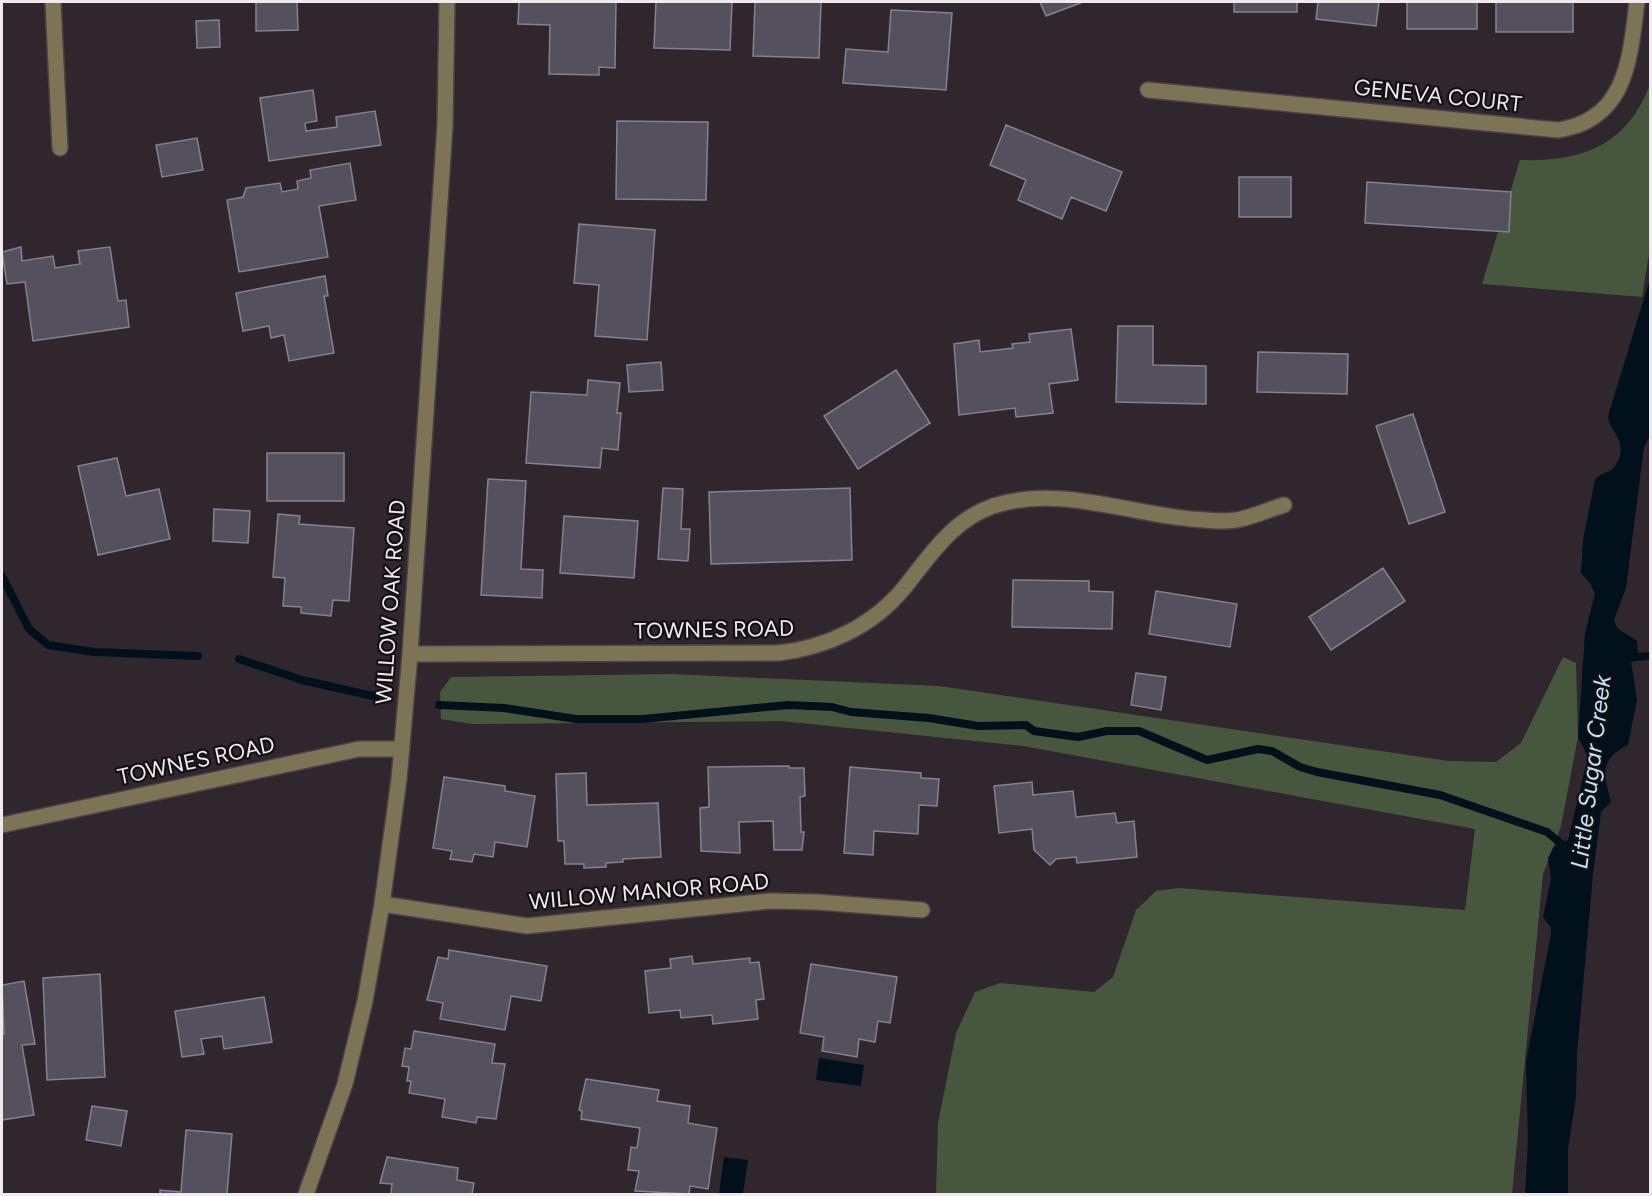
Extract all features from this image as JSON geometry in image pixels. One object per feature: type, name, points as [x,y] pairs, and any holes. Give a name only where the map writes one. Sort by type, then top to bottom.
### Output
[{"type":"street","points":[[53,2],[60,148]]},
{"type":"street","name":"WILLOW OAK ROAD","points":[[306,1194],[345,1084],[365,1001],[382,904],[402,748],[445,125],[447,2]]},
{"type":"street","name":"GENEVA COURT","points":[[1148,90],[1558,130],[1571,128],[1606,109],[1618,90],[1630,56],[1637,2]]},
{"type":"street","name":"TOWNES ROAD","points":[[410,654],[778,653],[797,651],[817,646],[853,631],[877,614],[903,589],[930,553],[952,530],[964,520],[993,507],[1030,498],[1067,498],[1168,517],[1216,521],[1240,519],[1284,505]]},
{"type":"street","name":"TOWNES ROAD","points":[[2,825],[359,749],[402,748]]},
{"type":"street","name":"WILLOW MANOR ROAD","points":[[382,904],[527,926],[770,901],[922,910]]},
{"type":"green space","points":[[1650,85],[1650,248],[1642,297],[1482,284],[1520,160],[1563,158],[1599,146],[1615,136],[1628,123],[1640,106]]},
{"type":"green space","points":[[1563,657],[1576,663],[1578,737],[1561,826],[1543,874],[1512,1194],[936,1194],[938,1123],[956,1033],[975,992],[1000,983],[1094,992],[1113,977],[1136,910],[1156,891],[1179,888],[1465,910],[1475,829],[1023,746],[781,721],[472,724],[441,719],[440,692],[451,677],[672,674],[939,686],[1449,761],[1496,762],[1521,743]]},
{"type":"water","name":"Little Sugar Creek","points":[[1650,279],[1650,436],[1644,447],[1626,588],[1614,620],[1617,628],[1637,641],[1638,655],[1631,661],[1637,700],[1628,745],[1612,756],[1605,776],[1611,802],[1601,812],[1593,874],[1577,1054],[1576,1097],[1568,1149],[1568,1194],[1525,1194],[1528,1140],[1526,1061],[1551,934],[1551,928],[1543,917],[1551,878],[1548,858],[1554,847],[1568,840],[1588,757],[1578,737],[1585,633],[1595,594],[1590,583],[1581,573],[1583,540],[1595,480],[1615,466],[1621,450],[1608,416]]},
{"type":"water","points":[[819,1058],[864,1065],[861,1086],[816,1080]]},
{"type":"water","points":[[724,1157],[748,1160],[743,1194],[719,1194]]},
{"type":"building","points":[[256,2],[297,2],[298,30],[256,31]]},
{"type":"building","points":[[519,2],[616,2],[615,68],[599,67],[599,75],[549,74],[550,25],[518,24]]},
{"type":"building","points":[[656,2],[732,2],[730,50],[654,48]]},
{"type":"building","points":[[755,2],[821,2],[819,58],[753,56]]},
{"type":"building","points":[[1040,2],[1083,2],[1046,16]]},
{"type":"building","points":[[1234,2],[1297,2],[1297,12],[1234,12]]},
{"type":"building","points":[[1318,2],[1379,2],[1376,26],[1316,19]]},
{"type":"building","points":[[1407,2],[1477,2],[1477,29],[1407,29]]},
{"type":"building","points":[[1496,2],[1573,2],[1573,32],[1496,32]]},
{"type":"building","points":[[891,10],[952,13],[946,90],[843,83],[846,49],[888,52]]},
{"type":"building","points":[[219,20],[220,47],[197,48],[196,21]]},
{"type":"building","points":[[313,90],[317,121],[305,123],[306,131],[337,127],[336,117],[375,111],[381,145],[269,161],[260,98]]},
{"type":"building","points":[[617,121],[708,122],[706,200],[616,199]]},
{"type":"building","points":[[1006,125],[1122,172],[1106,211],[1071,197],[1062,219],[1018,200],[1026,180],[990,165]]},
{"type":"building","points":[[197,138],[203,170],[162,177],[156,145]]},
{"type":"building","points":[[350,163],[356,200],[319,206],[328,257],[239,272],[227,200],[243,197],[246,188],[280,183],[282,192],[298,189],[297,181],[311,178],[310,170]]},
{"type":"building","points":[[1239,177],[1291,177],[1291,217],[1239,217]]},
{"type":"building","points":[[1367,182],[1511,192],[1509,232],[1365,223]]},
{"type":"building","points":[[579,224],[655,230],[647,340],[595,336],[599,285],[574,283]]},
{"type":"building","points":[[21,247],[22,261],[53,256],[55,268],[80,264],[78,251],[110,247],[118,301],[126,300],[129,327],[33,341],[25,282],[7,284],[2,252]]},
{"type":"building","points":[[325,276],[328,296],[324,296],[334,353],[289,361],[284,335],[271,338],[269,326],[243,331],[236,293]]},
{"type":"building","points":[[1118,326],[1153,326],[1153,365],[1206,366],[1206,404],[1116,402]]},
{"type":"building","points":[[1071,329],[1078,380],[1049,384],[1053,413],[1016,417],[1015,408],[959,415],[954,344],[979,340],[980,352],[1013,348],[1012,344],[1030,342],[1029,334]]},
{"type":"building","points":[[1258,352],[1348,354],[1347,394],[1257,392]]},
{"type":"building","points":[[661,362],[663,390],[629,392],[627,365]]},
{"type":"building","points":[[896,370],[930,423],[858,469],[824,416]]},
{"type":"building","points":[[588,380],[620,383],[617,413],[621,413],[618,450],[602,448],[600,468],[526,463],[531,392],[587,395]]},
{"type":"building","points":[[1413,414],[1445,512],[1409,524],[1376,426]]},
{"type":"building","points":[[267,453],[344,453],[344,501],[267,501]]},
{"type":"building","points":[[117,458],[126,496],[159,489],[170,539],[98,555],[78,466]]},
{"type":"building","points":[[488,479],[526,481],[521,569],[543,570],[542,598],[481,595]]},
{"type":"building","points":[[663,488],[683,489],[681,529],[690,529],[688,561],[658,559]]},
{"type":"building","points":[[850,488],[852,560],[711,564],[709,492]]},
{"type":"building","points":[[214,509],[250,511],[248,543],[213,541]]},
{"type":"building","points":[[278,514],[300,516],[299,524],[354,528],[349,601],[333,600],[331,616],[301,613],[301,607],[283,606],[285,578],[273,577]]},
{"type":"building","points":[[564,516],[638,521],[634,578],[560,573]]},
{"type":"building","points":[[1383,568],[1405,601],[1331,650],[1309,617]]},
{"type":"building","points":[[1013,580],[1089,581],[1089,591],[1113,592],[1112,629],[1012,627]]},
{"type":"building","points":[[1156,591],[1237,604],[1230,647],[1149,634]]},
{"type":"building","points":[[1136,673],[1166,677],[1161,710],[1131,705]]},
{"type":"building","points":[[789,766],[789,768],[804,768],[805,796],[800,797],[801,832],[804,832],[802,850],[774,850],[773,821],[739,822],[740,853],[701,851],[700,808],[709,807],[708,767]]},
{"type":"building","points":[[850,767],[921,773],[921,778],[939,779],[937,806],[919,805],[918,834],[874,831],[873,855],[844,853]]},
{"type":"building","points":[[586,773],[587,805],[658,803],[661,857],[623,859],[623,862],[606,863],[606,867],[584,868],[584,864],[565,864],[564,841],[558,841],[556,774]]},
{"type":"building","points":[[444,777],[505,786],[505,791],[535,796],[527,847],[495,842],[493,857],[474,854],[472,862],[450,859],[452,851],[433,848]]},
{"type":"building","points":[[1032,782],[1033,795],[1073,791],[1076,817],[1115,813],[1117,823],[1134,821],[1137,857],[1077,863],[1076,857],[1056,859],[1050,865],[1034,850],[1032,829],[999,833],[994,786]]},
{"type":"building","points":[[449,950],[547,966],[541,1001],[511,996],[505,1030],[440,1019],[443,1003],[427,1000],[438,957],[448,959]]},
{"type":"building","points":[[692,956],[693,964],[750,958],[750,963],[759,962],[764,999],[756,1000],[758,1019],[713,1024],[712,1015],[681,1018],[680,1010],[649,1013],[645,971],[671,968],[670,959]]},
{"type":"building","points":[[811,964],[897,977],[890,1023],[878,1021],[875,1042],[859,1039],[857,1057],[822,1051],[824,1037],[800,1033]]},
{"type":"building","points":[[100,974],[105,1077],[47,1080],[43,978]]},
{"type":"building","points":[[24,981],[35,1044],[22,1045],[34,1115],[2,1120],[2,1035],[4,1034],[2,985]]},
{"type":"building","points":[[264,997],[272,1042],[224,1049],[222,1036],[201,1039],[204,1054],[182,1057],[175,1011]]},
{"type":"building","points":[[414,1031],[495,1044],[492,1063],[505,1064],[496,1119],[477,1117],[476,1123],[442,1117],[445,1099],[409,1093],[411,1081],[407,1081],[409,1067],[402,1066],[405,1048],[411,1049]]},
{"type":"building","points":[[586,1079],[659,1090],[657,1101],[690,1106],[688,1123],[717,1128],[708,1189],[690,1186],[689,1194],[635,1191],[639,1171],[628,1170],[631,1147],[637,1148],[640,1128],[581,1119],[582,1111],[579,1110]]},
{"type":"building","points":[[92,1106],[127,1111],[121,1146],[86,1140]]},
{"type":"building","points":[[186,1130],[232,1134],[227,1194],[160,1194],[160,1190],[181,1192]]},
{"type":"building","points":[[387,1157],[458,1168],[457,1180],[474,1183],[472,1194],[391,1194],[392,1184],[380,1183]]},
{"type":"waterway","points":[[2,576],[29,629],[48,645],[94,652],[198,656]]},
{"type":"waterway","points":[[1624,658],[1650,656]]},
{"type":"waterway","points":[[239,659],[302,680],[377,697]]},
{"type":"waterway","name":"Little Sugar Creek","points":[[439,705],[504,708],[576,719],[643,719],[788,705],[832,707],[851,712],[929,718],[978,726],[1026,725],[1034,731],[1078,737],[1107,731],[1139,731],[1207,760],[1258,749],[1272,751],[1300,767],[1317,772],[1440,795],[1547,832],[1570,851]]}]
